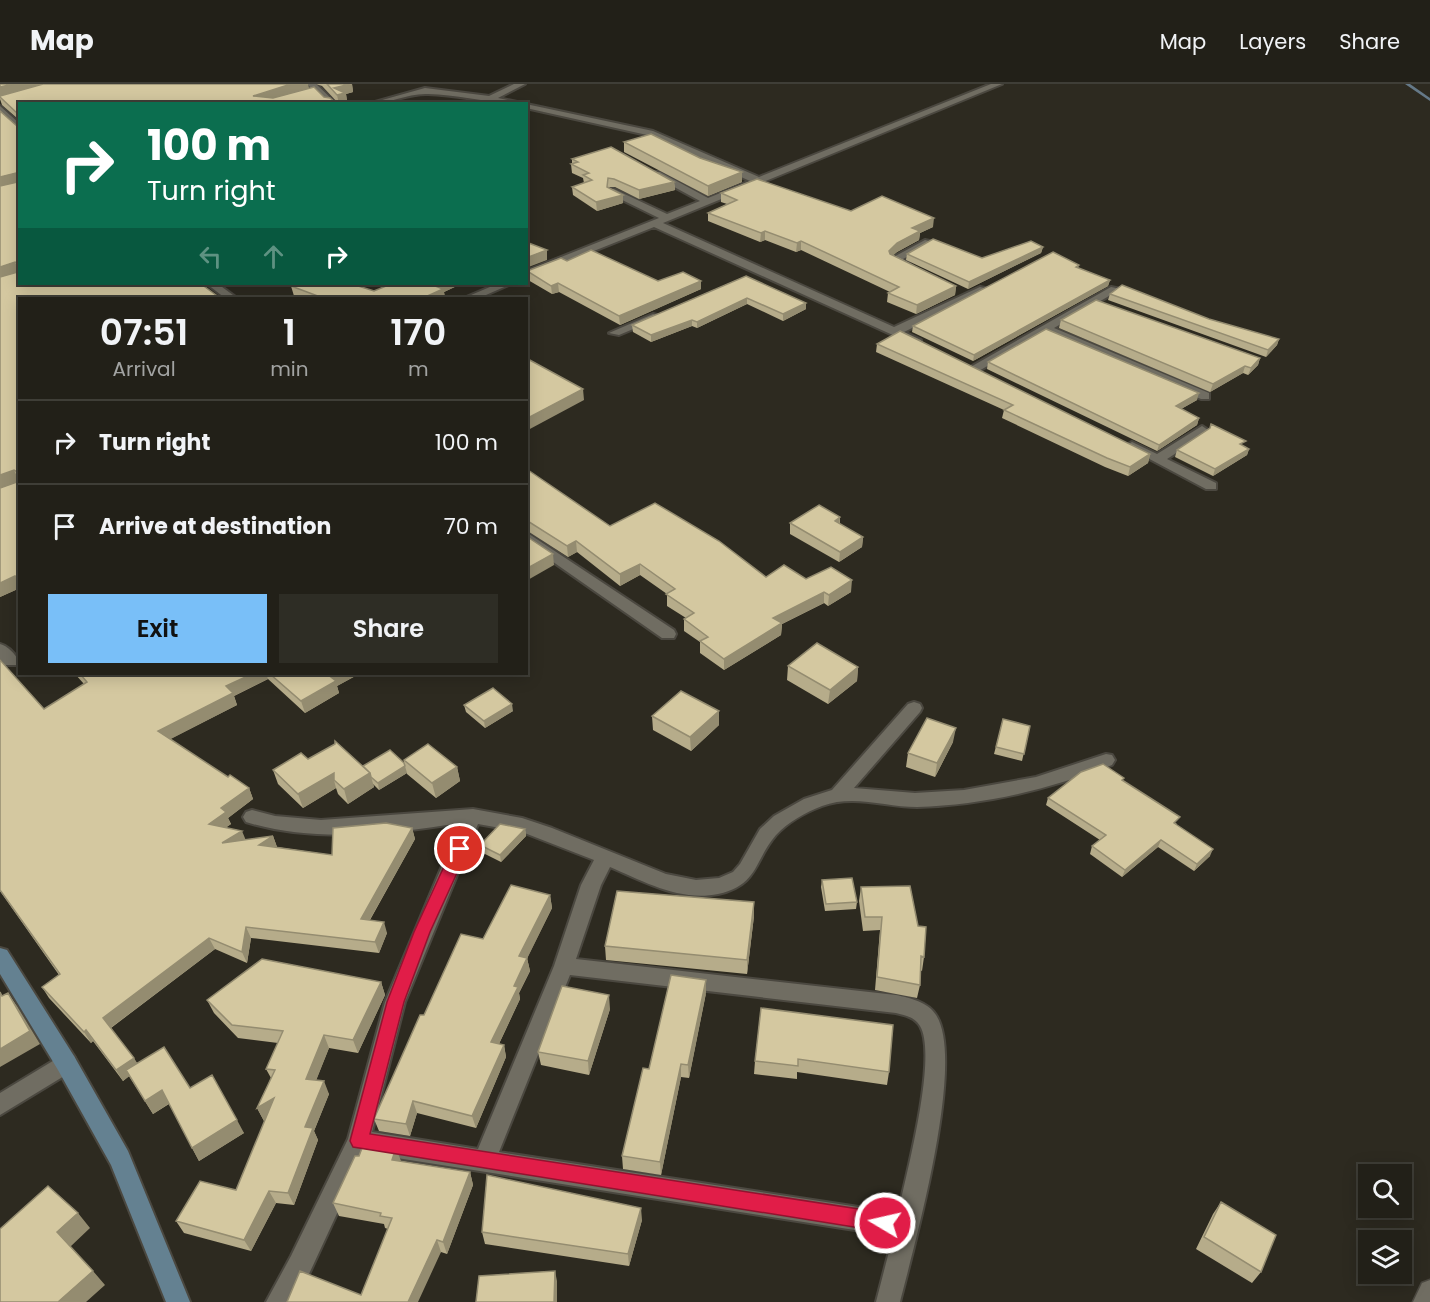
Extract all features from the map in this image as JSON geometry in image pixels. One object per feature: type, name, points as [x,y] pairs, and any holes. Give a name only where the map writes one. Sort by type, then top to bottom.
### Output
[{"type":"main road","points":[[0,956],[66,1063],[120,1159],[178,1302]]},
{"type":"street","points":[[435,92],[458,84]]},
{"type":"street","points":[[491,98],[522,84]]},
{"type":"street","points":[[528,274],[998,84]]},
{"type":"street","points":[[313,88],[330,102]]},
{"type":"street","points":[[379,102],[415,92],[435,92],[510,102]]},
{"type":"street","points":[[528,105],[656,135],[759,181]]},
{"type":"street","points":[[0,109],[18,128]]},
{"type":"street","points":[[648,170],[709,202]]},
{"type":"street","points":[[611,191],[667,218]]},
{"type":"street","points":[[654,223],[925,345]]},
{"type":"street","points":[[919,273],[895,259],[929,242]]},
{"type":"street","points":[[740,279],[761,270]]},
{"type":"street","points":[[896,331],[964,294],[998,282]]},
{"type":"street","points":[[213,285],[230,297]]},
{"type":"street","points":[[473,297],[503,285]]},
{"type":"street","points":[[973,369],[1115,289]]},
{"type":"street","points":[[1093,301],[1114,309]]},
{"type":"street","points":[[615,333],[667,310]]},
{"type":"street","points":[[1043,328],[1205,396]]},
{"type":"street","points":[[1158,459],[1202,430]]},
{"type":"street","points":[[1116,438],[1211,486]]},
{"type":"street","points":[[528,537],[668,634]]},
{"type":"street","points":[[252,817],[273,824],[311,828],[347,828],[472,816],[521,826],[682,887],[718,885],[742,874],[770,829],[788,815],[839,793],[914,708]]},
{"type":"street","points":[[839,793],[914,800],[964,796],[1026,786],[1080,771],[1106,760]]},
{"type":"street","points":[[278,1302],[300,1265],[359,1141],[395,1002],[472,816]]},
{"type":"street","points":[[484,1161],[564,966],[591,885],[605,857]]},
{"type":"street","points":[[564,966],[896,1004],[913,1008],[925,1015],[932,1025],[936,1041],[933,1083],[907,1226],[888,1302]]},
{"type":"street","points":[[0,1105],[66,1063]]},
{"type":"street","points":[[359,1141],[907,1226]]},
{"type":"lane","points":[[1424,1302],[1430,1291]]},
{"type":"building","points":[[43,84],[291,84],[253,96],[273,98],[314,87],[324,97],[335,102],[18,102],[18,114],[0,96]]},
{"type":"building","points":[[327,84],[350,84],[334,88],[345,93],[337,95]]},
{"type":"building","points":[[0,111],[17,126],[18,114],[18,174],[0,177]]},
{"type":"building","points":[[651,134],[700,158],[742,172],[708,186],[624,142]]},
{"type":"building","points":[[611,147],[674,182],[639,190],[608,178],[607,187],[623,195],[596,202],[572,187],[592,180],[583,175],[589,173],[571,164],[578,162],[572,159]]},
{"type":"building","points":[[757,179],[851,211],[882,196],[934,218],[912,228],[920,231],[897,243],[889,251],[890,254],[956,286],[917,305],[888,293],[899,287],[801,241],[797,243],[765,231],[761,233],[708,213],[737,200],[721,193]]},
{"type":"building","points":[[18,182],[18,264],[15,262],[0,267],[0,186]]},
{"type":"building","points":[[933,239],[982,258],[1031,241],[1043,247],[969,282],[907,254]]},
{"type":"building","points":[[528,243],[547,250],[528,257]]},
{"type":"building","points":[[591,250],[658,281],[683,272],[701,281],[619,316],[558,283],[551,286],[528,272],[561,258],[567,261]]},
{"type":"building","points":[[1053,252],[1079,265],[1076,267],[1110,280],[974,355],[913,326]]},
{"type":"building","points":[[18,272],[18,285],[202,285],[219,297],[18,297],[18,579],[15,576],[0,583],[0,488],[17,482],[17,472],[14,470],[0,475],[0,277]]},
{"type":"building","points":[[746,276],[806,303],[783,314],[747,298],[697,322],[692,320],[651,335],[632,325]]},
{"type":"building","points":[[355,285],[374,291],[389,285],[437,285],[435,286],[443,289],[425,297],[320,297],[291,286]]},
{"type":"building","points":[[1122,285],[1209,319],[1279,339],[1268,350],[1110,294]]},
{"type":"building","points":[[1096,300],[1260,358],[1251,368],[1245,366],[1213,384],[1061,320]]},
{"type":"building","points":[[1046,329],[1199,393],[1176,406],[1199,418],[1159,445],[988,362]]},
{"type":"building","points":[[900,331],[1150,454],[1130,467],[1107,458],[1004,410],[1013,405],[877,344]]},
{"type":"building","points":[[528,359],[583,389],[528,418]]},
{"type":"building","points":[[1211,424],[1246,441],[1240,444],[1249,449],[1215,469],[1177,450],[1210,428]]},
{"type":"building","points":[[528,470],[610,526],[655,503],[719,541],[766,577],[784,565],[806,579],[831,567],[852,580],[829,595],[824,592],[773,618],[782,623],[724,659],[700,641],[708,637],[684,619],[694,613],[666,594],[675,589],[640,564],[620,574],[576,541],[567,546],[528,521]]},
{"type":"building","points":[[819,505],[840,517],[835,521],[863,537],[840,552],[790,523]]},
{"type":"building","points":[[528,537],[553,554],[528,568]]},
{"type":"building","points":[[817,643],[858,667],[830,690],[788,666]]},
{"type":"building","points":[[0,660],[44,709],[87,682],[81,675],[250,675],[226,686],[233,693],[158,731],[228,777],[230,775],[249,788],[221,808],[226,812],[209,824],[242,831],[222,843],[273,836],[259,845],[332,855],[333,828],[386,823],[412,828],[361,919],[384,922],[375,942],[246,927],[242,952],[209,938],[103,1018],[134,1058],[116,1070],[86,1030],[84,1032],[42,987],[60,974],[0,890]]},
{"type":"building","points":[[271,675],[334,675],[331,677],[336,681],[301,701]]},
{"type":"building","points":[[493,688],[512,704],[484,721],[464,705]]},
{"type":"building","points":[[681,691],[719,711],[690,737],[652,716]]},
{"type":"building","points":[[927,718],[956,728],[937,763],[908,753]]},
{"type":"building","points":[[1003,719],[1030,726],[1024,754],[996,747]]},
{"type":"building","points":[[335,741],[370,773],[344,789],[334,780],[334,773],[298,794],[273,770],[301,753],[308,759],[335,744]]},
{"type":"building","points":[[428,744],[457,767],[432,783],[404,760]]},
{"type":"building","points":[[390,750],[405,766],[378,783],[363,766]]},
{"type":"building","points":[[1103,764],[1124,778],[1122,780],[1180,817],[1174,823],[1213,849],[1197,864],[1161,840],[1125,870],[1092,846],[1106,835],[1048,798],[1081,772]]},
{"type":"building","points":[[500,824],[525,829],[500,855],[480,845]]},
{"type":"building","points":[[852,878],[857,902],[826,904],[822,880]]},
{"type":"building","points":[[511,885],[550,895],[519,956],[527,958],[514,986],[518,987],[491,1042],[504,1045],[472,1116],[413,1101],[406,1124],[374,1119],[420,1015],[424,1015],[461,934],[483,939]]},
{"type":"building","points":[[910,886],[918,926],[926,927],[924,957],[921,956],[920,985],[877,977],[882,917],[865,917],[861,887]]},
{"type":"building","points":[[617,891],[754,902],[747,960],[605,946]]},
{"type":"building","points":[[262,959],[381,982],[353,1040],[324,1035],[306,1079],[324,1081],[305,1127],[313,1128],[288,1193],[269,1191],[244,1240],[176,1221],[200,1181],[236,1190],[274,1098],[257,1108],[275,1070],[266,1069],[283,1031],[232,1025],[207,1000]]},
{"type":"building","points":[[671,975],[706,980],[688,1065],[681,1064],[660,1162],[622,1156],[643,1068],[649,1069]]},
{"type":"building","points":[[562,986],[609,995],[588,1061],[538,1052]]},
{"type":"building","points":[[0,992],[2,996],[8,993],[30,1031],[0,1049]]},
{"type":"building","points":[[761,1008],[893,1025],[889,1072],[798,1059],[798,1066],[755,1061]]},
{"type":"building","points":[[164,1047],[190,1088],[212,1075],[237,1120],[192,1148],[162,1090],[145,1101],[126,1070]]},
{"type":"building","points":[[364,1143],[396,1148],[392,1160],[470,1172],[443,1242],[437,1240],[408,1302],[287,1302],[300,1271],[361,1295],[392,1218],[380,1216],[381,1213],[333,1203],[355,1156],[359,1156]]},
{"type":"building","points":[[487,1175],[641,1208],[628,1254],[482,1232]]},
{"type":"building","points":[[48,1186],[78,1213],[57,1232],[93,1271],[58,1302],[0,1302],[0,1229]]},
{"type":"building","points":[[1221,1202],[1276,1235],[1261,1272],[1204,1237]]},
{"type":"building","points":[[555,1271],[554,1302],[476,1302],[479,1276]]},
{"type":"waterway","points":[[1407,84],[1430,100]]},
{"type":"route","points":[[460,849],[422,932],[395,1002],[359,1141],[885,1223]]}]
